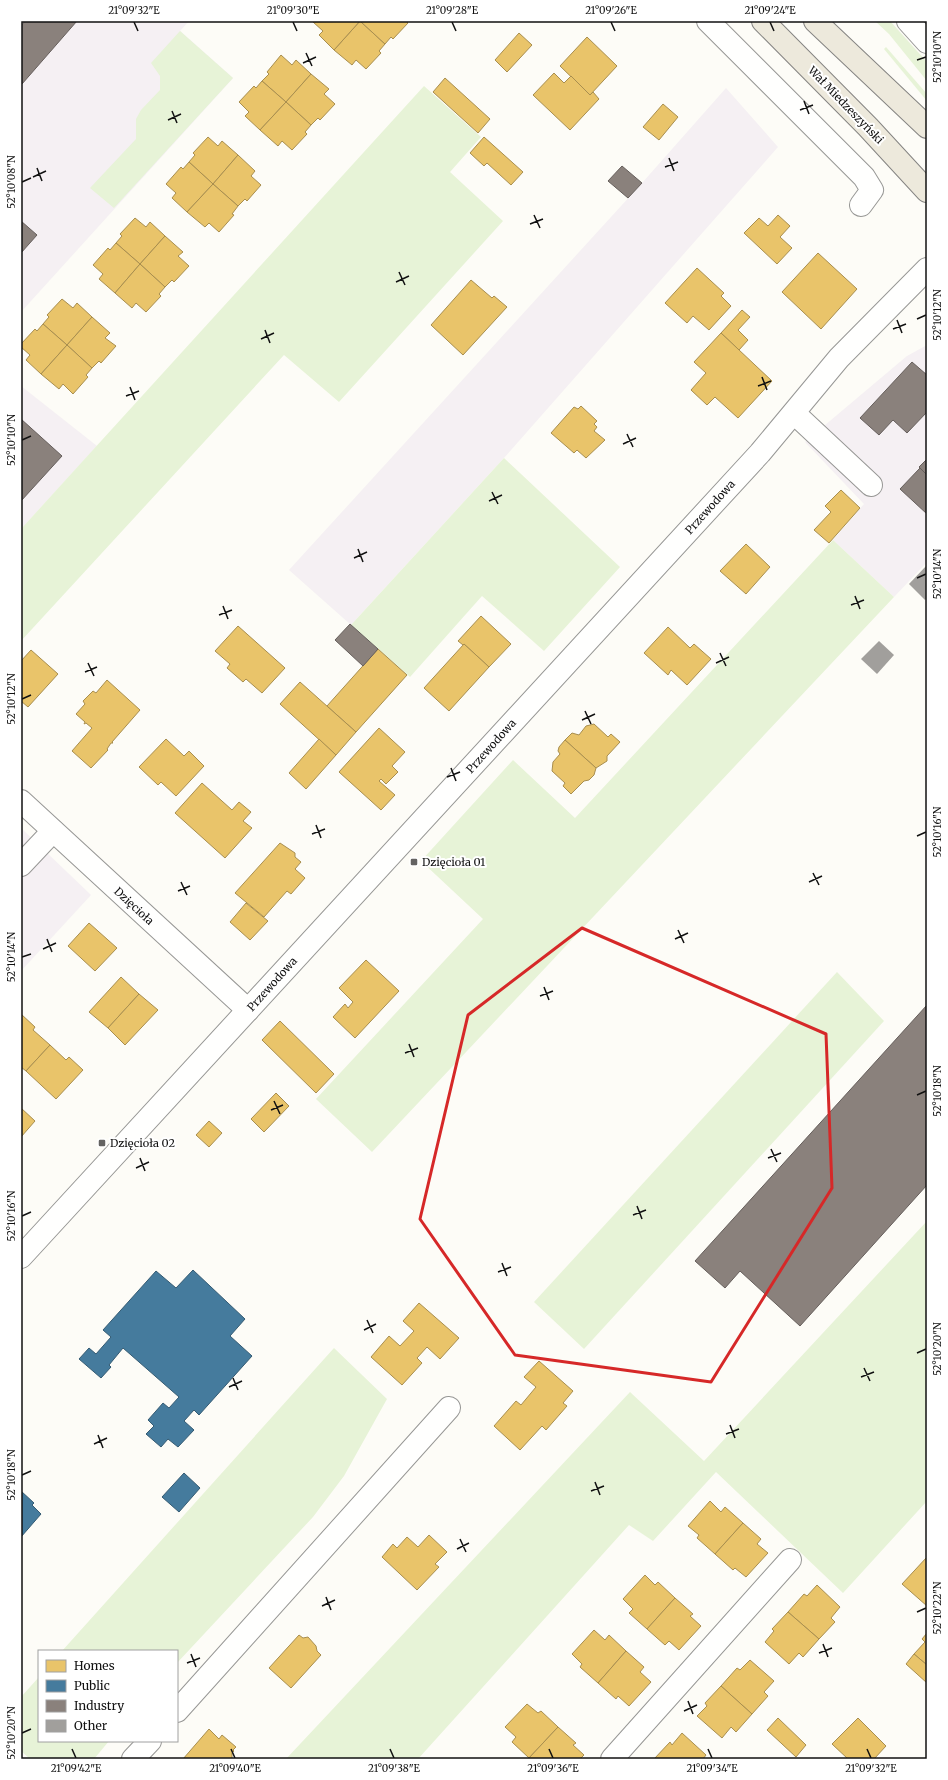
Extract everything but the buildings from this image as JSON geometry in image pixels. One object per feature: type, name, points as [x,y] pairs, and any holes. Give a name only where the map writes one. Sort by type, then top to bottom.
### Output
[{"type":"main road","name":"Wał Miedzeszyński","points":[[763,21],[868,126],[927,191]]},
{"type":"main road","points":[[815,21],[927,127]]},
{"type":"street","points":[[708,21],[864,177],[872,190],[861,205]]},
{"type":"street","points":[[908,21],[927,42]]},
{"type":"street","name":"Przewodowa","points":[[21,1257],[760,453],[840,358],[927,268]]},
{"type":"street","points":[[794,413],[870,485]]},
{"type":"street","name":"Dzięcioła","points":[[21,801],[248,1010]]},
{"type":"street","points":[[21,865],[53,831]]},
{"type":"street","points":[[178,1710],[450,1408]]},
{"type":"street","points":[[612,1759],[790,1560]]},
{"type":"street","points":[[133,1759],[149,1742]]},
{"type":"highlighted area","points":[[582,928],[826,1034],[832,1188],[711,1382],[515,1355],[420,1219],[468,1015]]},
{"type":"shaded area","points":[[21,21],[189,21],[180,31],[233,78],[21,312]]},
{"type":"shaded area","points":[[726,88],[778,147],[504,458],[351,625],[289,570],[642,183]]},
{"type":"shaded area","points":[[927,345],[927,562],[894,597],[833,540],[864,504],[805,442],[907,356]]},
{"type":"shaded area","points":[[21,386],[97,446],[21,529]]},
{"type":"shaded area","points":[[21,828],[91,895],[21,971]]},
{"type":"green space","points":[[875,21],[890,21],[927,62],[927,81],[889,34]]},
{"type":"green space","points":[[180,31],[233,78],[114,208],[90,188],[136,139],[136,119],[141,110],[160,90],[160,76],[151,63]]},
{"type":"green space","points":[[886,47],[927,94],[927,101],[884,49]]},
{"type":"green space","points":[[424,86],[481,137],[450,172],[503,221],[339,402],[284,355],[21,641],[21,529]]},
{"type":"green space","points":[[504,458],[620,567],[544,651],[482,596],[410,677],[351,625]]},
{"type":"green space","points":[[833,540],[894,597],[372,1152],[316,1099],[483,919],[421,861],[513,760],[575,818]]},
{"type":"green space","points":[[837,972],[884,1021],[584,1349],[534,1302]]},
{"type":"green space","points":[[927,1221],[927,1501],[843,1593],[716,1472],[653,1541],[629,1525],[418,1759],[286,1759],[630,1392],[704,1461]]},
{"type":"green space","points":[[334,1348],[387,1399],[344,1476],[313,1517],[178,1662],[178,1650],[63,1650]]},
{"type":"green space","points":[[38,1678],[38,1742],[108,1742],[94,1759],[30,1759],[21,1751],[21,1697]]},
{"type":"place","name":"Dzięcioła 01","points":[[414,862]]},
{"type":"place","name":"Dzięcioła 02","points":[[102,1143]]}]
